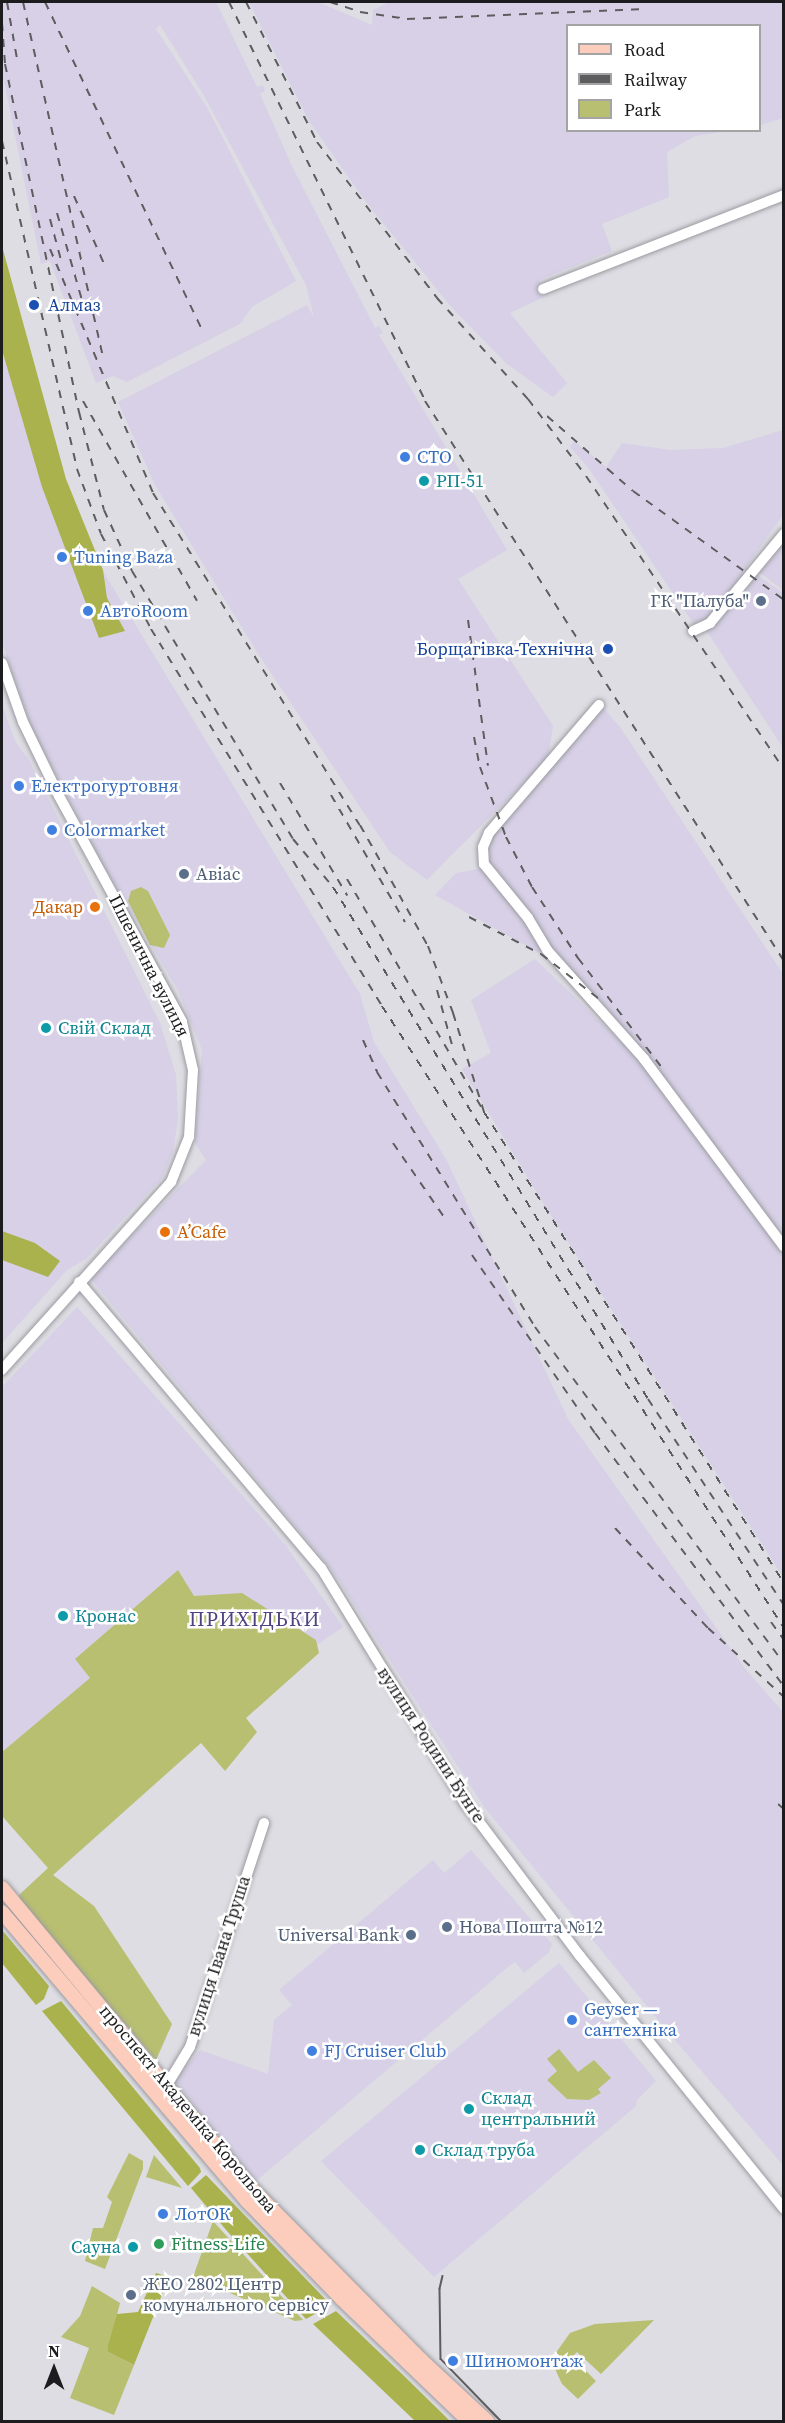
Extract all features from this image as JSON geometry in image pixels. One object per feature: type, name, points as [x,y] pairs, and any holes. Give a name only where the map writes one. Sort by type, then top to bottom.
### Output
[{"type":"main road","name":"проспект Академіка Корольова","points":[[2,1888],[252,2189],[421,2360],[489,2421]]},
{"type":"main road","name":"проспект Академіка Корольова","points":[[2,1912],[247,2200],[342,2300],[470,2421]]},
{"type":"street","points":[[543,289],[783,195]]},
{"type":"street","points":[[693,631],[710,623],[783,534]]},
{"type":"street","name":"Пшенична вулиця","points":[[2,663],[23,722],[59,796],[182,1022],[193,1070],[189,1137],[171,1182],[2,1370]]},
{"type":"street","points":[[600,705],[489,833],[483,847],[484,864],[528,918],[547,950],[644,1059],[783,1247]]},
{"type":"street","name":"вулиця Родини Бунґе","points":[[80,1282],[321,1568],[465,1803],[580,1956],[783,2209]]},
{"type":"street","name":"вулиця Івана Труша","points":[[167,2085],[190,2047],[264,1823]]},
{"type":"shaded area","points":[[2,2],[216,2],[257,87],[263,85],[265,91],[260,94],[292,166],[375,328],[379,326],[383,333],[379,335],[507,550],[458,579],[553,726],[548,758],[427,880],[390,852],[255,649],[155,485],[118,402],[307,305],[314,318],[306,285],[203,94],[160,25],[156,29],[208,109],[296,281],[252,307],[240,324],[127,382],[113,376],[96,383],[50,261],[41,264],[2,71]]},
{"type":"shaded area","points":[[249,2],[318,2],[372,25],[373,10],[389,2],[783,2],[783,118],[761,125],[761,24],[566,24],[566,132],[722,132],[695,136],[667,152],[669,197],[602,224],[612,251],[539,280],[546,296],[510,313],[567,383],[553,397],[507,364],[453,309],[366,202],[309,121]]},
{"type":"shaded area","points":[[2,280],[33,394],[90,550],[360,994],[374,1042],[446,1159],[568,1419],[746,1670],[783,1712],[783,2165],[673,2038],[484,1807],[334,1573],[90,1278],[206,1160],[195,1143],[202,1050],[178,990],[103,865],[31,726],[2,643]]},
{"type":"shaded area","points":[[783,430],[783,515],[746,567],[783,593],[783,748],[706,630],[693,623],[587,466],[570,447],[574,441],[606,467],[622,443],[671,450],[723,448]]},
{"type":"shaded area","points":[[783,543],[783,590],[759,572]]},
{"type":"shaded area","points":[[2,704],[15,741],[29,760],[160,1023],[176,1075],[178,1119],[173,1152],[162,1178],[86,1259],[67,1270],[2,1343]]},
{"type":"shaded area","points":[[603,708],[620,727],[783,974],[783,1237],[647,1058],[575,973],[435,895],[456,873],[484,868],[490,837]]},
{"type":"shaded area","points":[[535,959],[641,1061],[783,1255],[783,1577],[545,1206],[462,1069],[491,1053],[471,1000]]},
{"type":"shaded area","points":[[77,1307],[284,1543],[343,1627],[258,1685],[188,1596],[2,1752],[2,1387]]},
{"type":"shaded area","points":[[471,1850],[552,1944],[549,1952],[524,1973],[515,1962],[508,1967],[256,2181],[175,2081],[200,2050],[268,2074],[274,2020],[292,2005],[279,1990],[433,1860],[444,1873]]},
{"type":"shaded area","points":[[559,1963],[656,2081],[637,2100],[636,2106],[434,2277],[321,2161]]},
{"type":"green space","points":[[2,246],[66,479],[103,570],[107,598],[125,631],[99,638],[42,487],[2,350]]},
{"type":"green space","points":[[141,887],[148,891],[170,935],[164,948],[150,945],[128,901],[131,891]]},
{"type":"green space","points":[[2,1231],[35,1243],[60,1261],[48,1277],[2,1260]]},
{"type":"green space","points":[[178,1570],[194,1596],[242,1593],[316,1640],[319,1653],[246,1718],[257,1732],[225,1771],[201,1743],[53,1875],[94,1906],[172,2024],[156,2060],[20,1901],[19,1895],[48,1868],[2,1816],[2,1752],[90,1678],[75,1659]]},
{"type":"green space","points":[[2,1930],[49,1986],[44,1999],[36,2005],[2,1963]]},
{"type":"green space","points":[[61,2001],[200,2168],[201,2172],[188,2186],[42,2011]]},
{"type":"green space","points":[[559,2049],[578,2072],[594,2060],[611,2078],[598,2089],[601,2093],[589,2100],[567,2099],[547,2080],[557,2071],[547,2059]]},
{"type":"green space","points":[[129,2153],[143,2161],[143,2169],[105,2269],[85,2261],[93,2228],[103,2228],[112,2202],[107,2197]]},
{"type":"green space","points":[[154,2155],[182,2188],[146,2177]]},
{"type":"green space","points":[[206,2175],[328,2302],[324,2309],[306,2319],[227,2231],[191,2188]]},
{"type":"green space","points":[[213,2221],[303,2320],[295,2321],[193,2277]]},
{"type":"green space","points":[[156,2273],[169,2277],[134,2365],[108,2352],[108,2346],[117,2314],[138,2312]]},
{"type":"green space","points":[[92,2286],[120,2303],[108,2352],[134,2365],[114,2415],[70,2398],[89,2348],[61,2337],[80,2316]]},
{"type":"green space","points":[[336,2311],[450,2421],[415,2421],[313,2324]]},
{"type":"green space","points":[[654,2320],[601,2374],[577,2352],[567,2362],[576,2371],[581,2366],[596,2381],[578,2399],[562,2384],[556,2371],[555,2354],[570,2333],[595,2324]]},
{"type":"tram line","points":[[443,2276],[440,2289],[441,2359],[502,2422]]},
{"type":"railway","points":[[7,2],[17,59]]},
{"type":"railway","points":[[23,2],[102,353]]},
{"type":"railway","points":[[45,2],[202,329]]},
{"type":"railway","points":[[229,2],[425,401],[784,961]]},
{"type":"railway","points":[[246,2],[317,142],[437,298],[528,399],[586,476],[784,769]]},
{"type":"railway","points":[[330,2],[360,12],[407,19],[645,9]]},
{"type":"railway","points":[[2,23],[5,64],[79,412],[104,510],[132,571],[293,839],[333,887],[648,1399],[784,1605]]},
{"type":"railway","points":[[2,141],[77,469],[101,534],[151,629],[382,1006],[784,1628]]},
{"type":"railway","points":[[74,196],[105,266]]},
{"type":"railway","points":[[57,213],[82,300]]},
{"type":"railway","points":[[50,219],[61,260]]},
{"type":"railway","points":[[50,249],[153,493],[360,825],[428,946],[453,1013],[484,1112]]},
{"type":"railway","points":[[83,401],[197,601]]},
{"type":"railway","points":[[547,416],[633,491],[784,600]]},
{"type":"railway","points":[[468,620],[488,766]]},
{"type":"railway","points":[[474,737],[480,767],[506,837],[532,887],[578,958],[663,1069]]},
{"type":"railway","points":[[280,783],[347,895]]},
{"type":"railway","points":[[331,795],[405,922]]},
{"type":"railway","points":[[347,879],[484,1112],[784,1583]]},
{"type":"railway","points":[[469,917],[541,954],[603,1002]]},
{"type":"railway","points":[[437,990],[452,1045]]},
{"type":"railway","points":[[363,1040],[377,1072],[535,1327],[784,1663]]},
{"type":"railway","points":[[393,1143],[444,1217]]},
{"type":"railway","points":[[472,1255],[595,1433],[784,1687]]},
{"type":"railway","points":[[615,1528],[708,1628],[784,1697]]},
{"type":"railway","points":[[771,1622],[784,1640]]},
{"type":"railway","points":[[778,1804],[784,1809]]},
{"type":"place","name":"Алмаз","points":[[34,305]]},
{"type":"place","name":"СТО","points":[[405,457]]},
{"type":"place","name":"РП-51","points":[[424,481]]},
{"type":"place","name":"Tuning Baza","points":[[62,557]]},
{"type":"place","name":"ГК \"Палуба\"","points":[[761,601]]},
{"type":"place","name":"АвтоRoom","points":[[88,611]]},
{"type":"place","name":"Борщагівка-Технічна","points":[[608,649]]},
{"type":"place","name":"Електрогуртовня","points":[[19,786]]},
{"type":"place","name":"Colormarket","points":[[52,830]]},
{"type":"place","name":"Авіас","points":[[184,874]]},
{"type":"place","name":"Дакар","points":[[95,907]]},
{"type":"place","name":"Свій Склад","points":[[46,1028]]},
{"type":"place","name":"A’Cafe","points":[[165,1232]]},
{"type":"place","name":"Кронас","points":[[63,1616]]},
{"type":"place","name":"Нова Пошта №12","points":[[447,1927]]},
{"type":"place","name":"Universal Bank","points":[[411,1935]]},
{"type":"place","name":"Geyser — сантехніка","points":[[572,2020]]},
{"type":"place","name":"FJ Cruiser Club","points":[[312,2051]]},
{"type":"place","name":"Склад центральний","points":[[469,2109]]},
{"type":"place","name":"Склад труба","points":[[420,2150]]},
{"type":"place","name":"ЛотОК","points":[[163,2214]]},
{"type":"place","name":"Fitness-Life","points":[[159,2244]]},
{"type":"place","name":"Сауна","points":[[133,2247]]},
{"type":"place","name":"ЖЕО 2802 Центр комунального сервісу","points":[[131,2295]]},
{"type":"place","name":"Шиномонтаж","points":[[453,2361]]},
{"type":"district","name":"ПРИХІДЬКИ","points":[[255,1619]]}]
